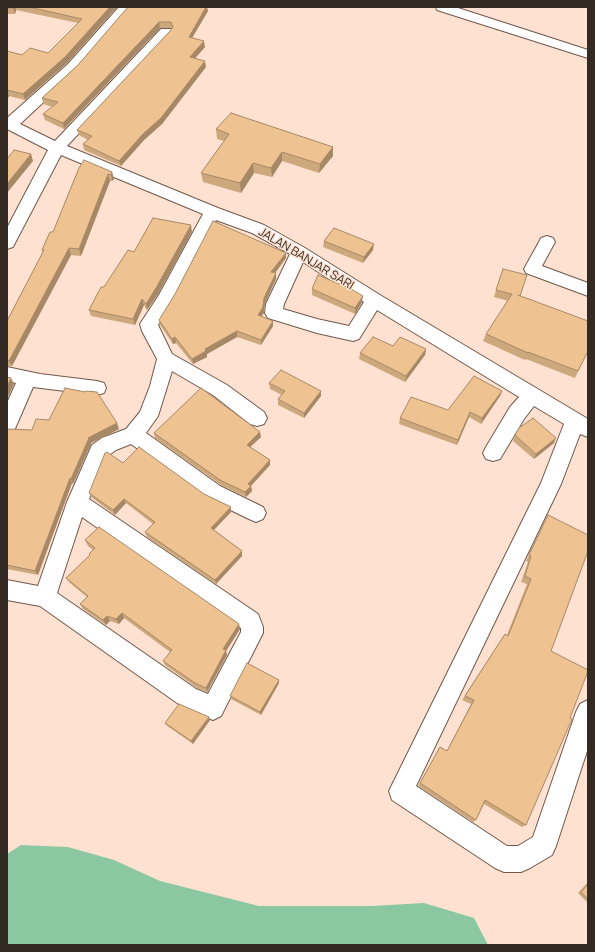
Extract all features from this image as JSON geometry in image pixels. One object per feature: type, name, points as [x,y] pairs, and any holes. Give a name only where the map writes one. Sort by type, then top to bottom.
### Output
[{"type":"street","points":[[8,124],[73,67],[126,7]]},
{"type":"street","points":[[442,7],[588,54]]},
{"type":"street","points":[[7,243],[57,148],[166,32]]},
{"type":"street","name":"JALAN BANJAR SARI","points":[[8,124],[57,148],[212,212],[258,229],[299,252],[374,300],[585,426]]},
{"type":"street","points":[[212,212],[166,299],[149,324],[151,331],[166,359],[220,390],[257,418]]},
{"type":"street","points":[[547,242],[532,269],[588,290]]},
{"type":"street","points":[[299,252],[275,304],[274,313],[317,326],[353,334],[374,300]]},
{"type":"street","points":[[45,597],[77,502],[99,451],[109,444],[133,435],[148,416],[159,386],[166,359]]},
{"type":"street","points":[[7,374],[40,381],[97,388]]},
{"type":"street","points":[[7,425],[27,378]]},
{"type":"street","points":[[493,453],[517,413],[531,395]]},
{"type":"street","points":[[585,426],[550,484],[401,791],[504,858],[521,859],[543,846],[588,712]]},
{"type":"street","points":[[133,435],[213,492],[256,513]]},
{"type":"street","points":[[7,590],[45,597],[188,698],[213,708],[252,633],[250,621],[77,502]]},
{"type":"green space","points":[[21,845],[68,847],[114,860],[160,881],[259,906],[372,906],[424,903],[474,918],[488,945],[7,945],[7,854]]},
{"type":"building","points":[[29,7],[110,7],[65,57],[23,94],[7,90],[7,51],[22,55],[30,48],[48,53],[82,19]]},
{"type":"building","points":[[128,7],[206,7],[189,37],[204,41],[190,57],[205,61],[161,118],[143,134],[119,161],[83,144],[92,136],[77,130],[171,30],[173,27],[171,22],[159,22],[63,123],[43,114],[58,102],[42,98],[78,65]]},
{"type":"building","points":[[231,113],[333,147],[320,164],[282,152],[271,168],[253,163],[240,183],[201,173],[229,134],[216,129]]},
{"type":"building","points":[[14,150],[31,154],[7,184],[7,159]]},
{"type":"building","points":[[84,160],[112,172],[111,175],[108,174],[79,249],[69,248],[9,361],[7,360],[7,321],[44,250],[42,250],[50,232],[53,232],[79,168]]},
{"type":"building","points":[[153,218],[191,225],[146,304],[142,299],[133,319],[89,310],[101,287],[104,287],[128,250],[134,252]]},
{"type":"building","points":[[213,221],[286,253],[271,272],[276,273],[264,298],[263,307],[258,315],[273,321],[261,340],[237,331],[205,349],[206,351],[192,359],[175,337],[172,339],[159,320],[175,294]]},
{"type":"building","points":[[334,228],[374,244],[364,257],[324,241]]},
{"type":"building","points":[[503,269],[527,275],[520,296],[588,321],[588,351],[578,371],[528,353],[486,334],[512,294],[496,290]]},
{"type":"building","points":[[318,275],[351,289],[363,296],[355,308],[312,289]]},
{"type":"building","points":[[373,337],[393,346],[400,337],[426,349],[406,376],[360,353]]},
{"type":"building","points":[[281,370],[321,391],[304,413],[278,399],[285,391],[269,383]]},
{"type":"building","points":[[474,376],[502,391],[482,418],[470,412],[458,440],[400,418],[411,397],[448,410]]},
{"type":"building","points":[[7,377],[11,378],[7,387]]},
{"type":"building","points":[[65,388],[85,392],[97,392],[117,423],[88,438],[71,479],[70,478],[35,571],[7,565],[7,429],[32,430],[36,419],[49,420]]},
{"type":"building","points":[[201,388],[260,432],[247,445],[270,460],[248,484],[251,486],[245,492],[220,480],[154,433]]},
{"type":"building","points":[[533,418],[556,438],[536,454],[515,435],[519,428]]},
{"type":"building","points":[[139,447],[204,494],[231,507],[211,528],[242,551],[215,580],[145,532],[155,522],[124,499],[113,510],[89,493],[105,453],[107,452],[123,463]]},
{"type":"building","points":[[548,515],[588,535],[588,551],[551,651],[588,671],[570,718],[572,719],[526,825],[485,800],[476,820],[420,783],[440,747],[447,751],[474,700],[465,696],[505,634],[508,636],[531,579],[525,576],[531,556],[529,555]]},
{"type":"building","points":[[99,527],[239,624],[223,649],[226,650],[206,688],[195,683],[163,661],[172,650],[122,613],[116,619],[107,616],[103,620],[80,604],[88,596],[66,578],[90,555],[89,554],[95,548],[85,540]]},
{"type":"building","points":[[247,663],[279,680],[260,712],[230,696]]},
{"type":"building","points":[[179,704],[209,717],[191,741],[165,723]]},
{"type":"building","points":[[588,884],[588,899],[581,892]]}]
